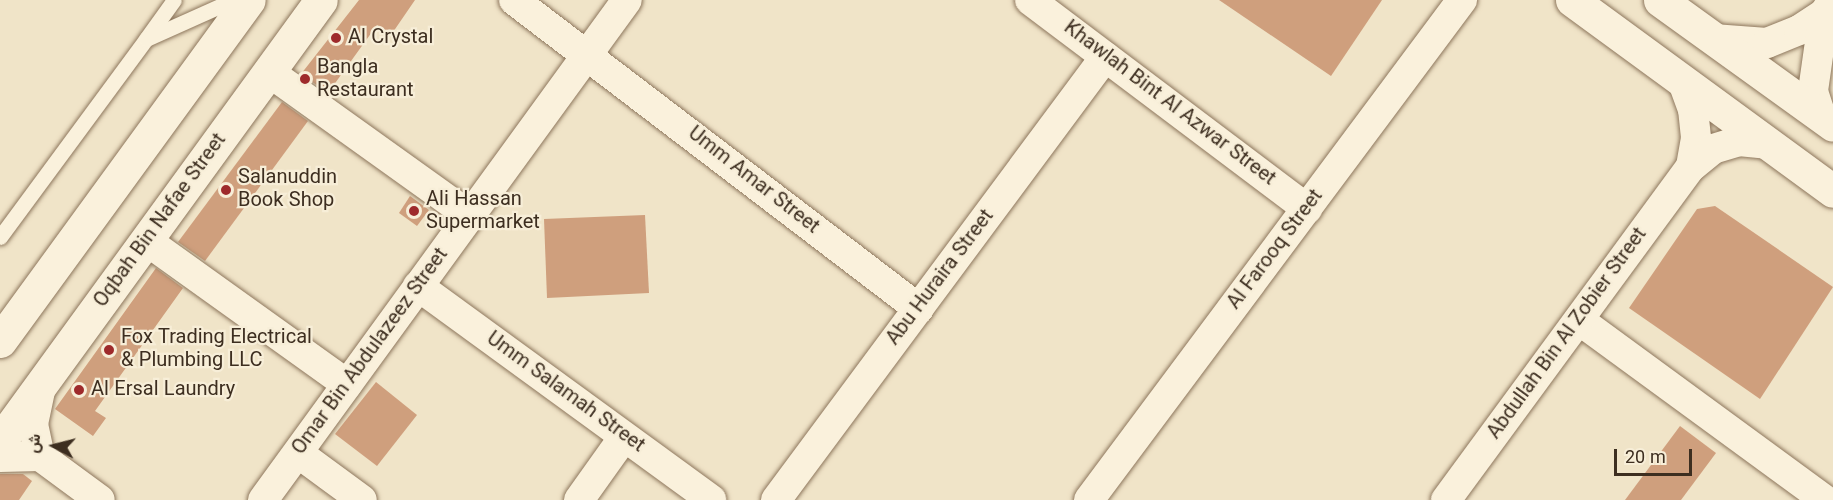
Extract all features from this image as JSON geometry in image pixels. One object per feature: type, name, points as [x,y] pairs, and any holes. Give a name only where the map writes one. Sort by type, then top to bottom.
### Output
[{"type":"main road","points":[[0,341],[249,0]]},
{"type":"main road","name":"Oqbah Bin Nafae Street","points":[[0,441],[40,391],[321,0]]},
{"type":"main road","points":[[1572,0],[1833,191]]},
{"type":"main road","points":[[1660,0],[1827,121]]},
{"type":"street","name":"Umm Amar Street","points":[[514,0],[588,54],[919,309]]},
{"type":"street","name":"Omar Bin Abdulazeez Street","points":[[263,500],[627,0]]},
{"type":"street","name":"Khawlah Bint Al Azwar Street","points":[[1030,0],[1306,209]]},
{"type":"street","name":"Al Farooq Street","points":[[1089,500],[1462,0]]},
{"type":"street","points":[[1713,39],[1767,44],[1828,7]]},
{"type":"street","points":[[1827,121],[1813,91],[1828,7]]},
{"type":"street","name":"Abu Huraira Street","points":[[776,500],[1105,57]]},
{"type":"street","points":[[269,72],[470,216]]},
{"type":"street","points":[[1683,82],[1695,129],[1691,167]]},
{"type":"street","name":"Abdullah Bin Al Zobier Street","points":[[1446,500],[1691,167],[1713,149],[1740,141],[1767,144]]},
{"type":"street","points":[[147,241],[347,384]]},
{"type":"street","name":"Umm Salamah Street","points":[[418,286],[711,500]]},
{"type":"street","points":[[1579,320],[1825,500]]},
{"type":"street","points":[[40,391],[33,424],[40,456]]},
{"type":"street","points":[[579,500],[624,437]]},
{"type":"street","points":[[298,453],[362,500]]},
{"type":"street","points":[[0,457],[40,456],[100,500]]},
{"type":"lane","points":[[0,237],[174,0]]},
{"type":"lane","points":[[146,39],[233,0]]},
{"type":"building","points":[[359,0],[415,0],[391,35],[377,25],[328,93],[301,74]]},
{"type":"building","points":[[1219,0],[1382,0],[1331,76]]},
{"type":"building","points":[[282,102],[308,121],[205,261],[178,242]]},
{"type":"building","name":"Ali Hassan Supermarket","points":[[410,196],[429,210],[417,226],[399,213]]},
{"type":"building","points":[[1715,206],[1833,287],[1760,399],[1629,308],[1697,209]]},
{"type":"building","points":[[645,215],[649,293],[547,298],[544,219]]},
{"type":"building","points":[[156,268],[183,288],[95,411],[106,418],[93,436],[55,409]]},
{"type":"building","points":[[376,382],[417,415],[377,466],[335,434]]},
{"type":"building","points":[[1680,426],[1716,453],[1681,500],[1625,500]]},
{"type":"building","points":[[0,474],[23,474],[32,481],[19,500],[0,500]]},
{"type":"place","name":"Al Crystal","points":[[336,38]]},
{"type":"place","name":"Bangla Restaurant","points":[[305,79]]},
{"type":"place","name":"Salanuddin Book Shop","points":[[226,190]]},
{"type":"place","name":"Ali Hassan Supermarket","points":[[414,211]]},
{"type":"place","name":"Fox Trading Electrical & Plumbing LLC","points":[[109,350]]},
{"type":"place","name":"Al Ersal Laundry","points":[[79,390]]}]
